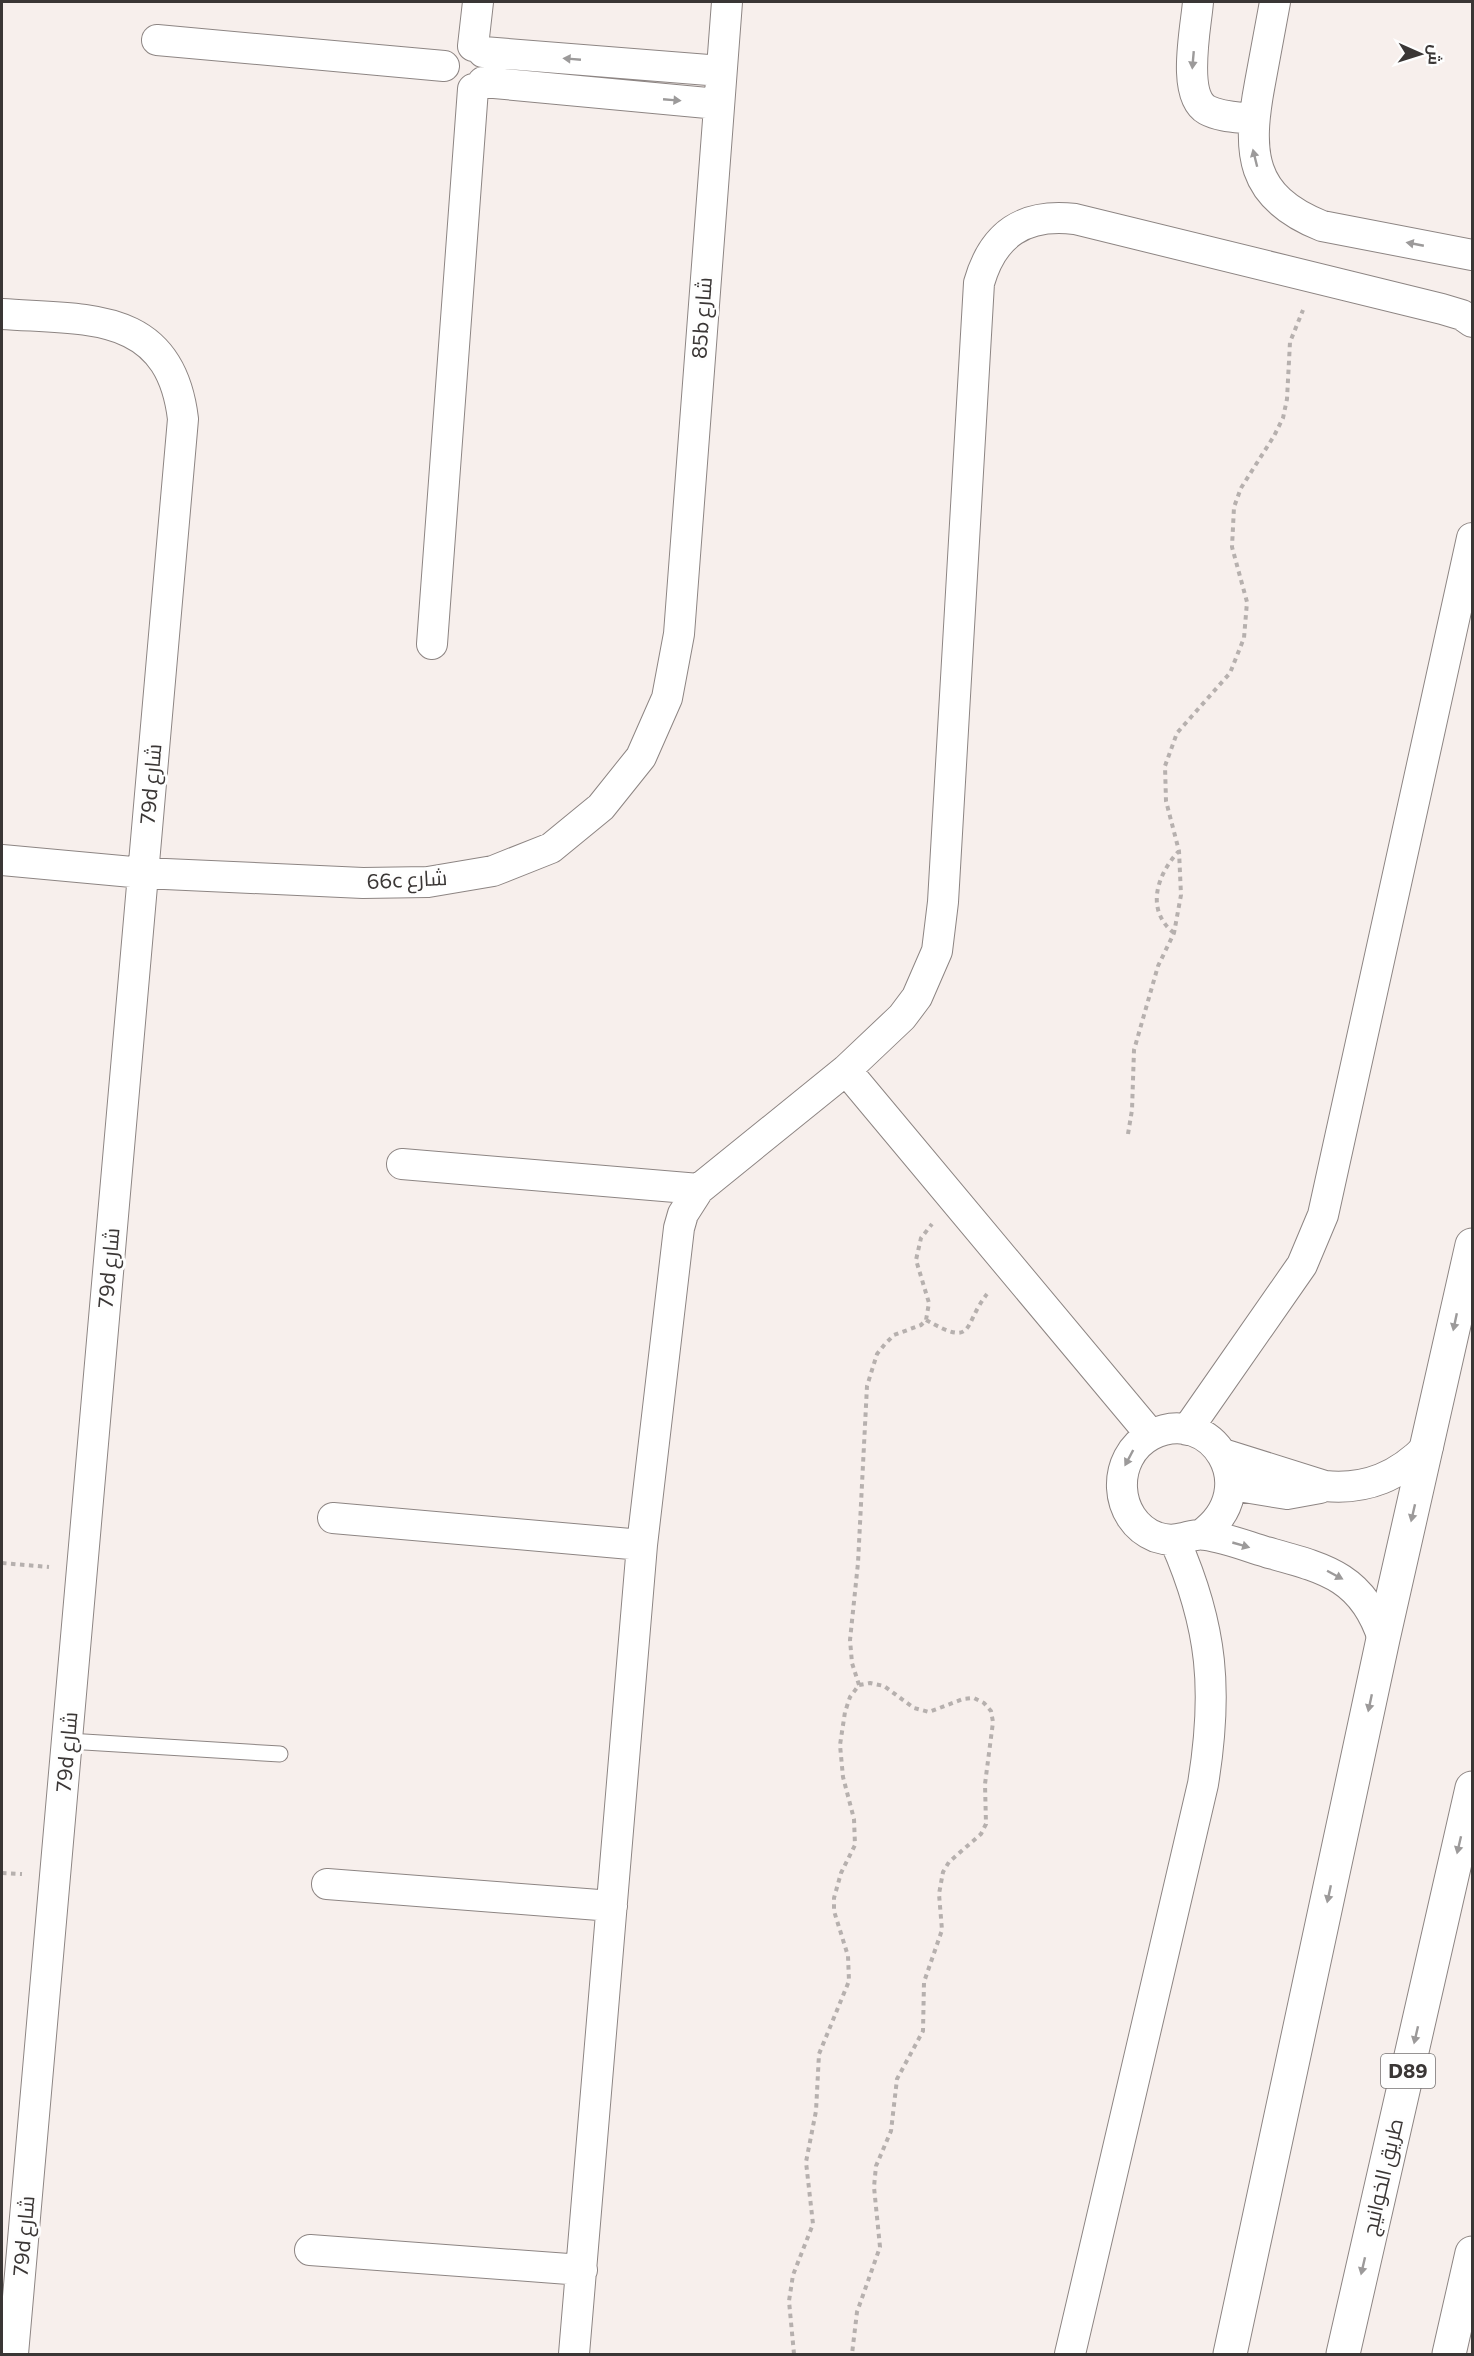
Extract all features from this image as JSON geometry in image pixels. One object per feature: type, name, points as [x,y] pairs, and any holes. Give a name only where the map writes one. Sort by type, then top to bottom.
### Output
[{"type":"main road","points":[[1230,2355],[1383,1639],[1473,1245]]},
{"type":"main road","name":"طريق الخوانيج","points":[[1343,2355],[1473,1788]]},
{"type":"main road","points":[[1449,2355],[1473,2253]]},
{"type":"street","points":[[432,644],[478,86],[488,72],[488,61],[478,49],[478,2]]},
{"type":"street","name":"85b شارع","points":[[679,634],[727,2]]},
{"type":"street","points":[[1198,2],[1192,78],[1197,101],[1205,109],[1216,114],[1253,119]]},
{"type":"street","points":[[1275,2],[1253,119],[1252,142],[1256,165],[1274,195],[1300,217],[1322,226],[1473,255]]},
{"type":"street","points":[[157,40],[444,66]]},
{"type":"street","points":[[718,104],[478,86],[459,89],[445,76],[444,66],[447,56],[454,49],[463,45],[478,49],[721,71]]},
{"type":"street","points":[[574,2355],[642,1545],[676,1243],[683,1214],[699,1189],[846,1070],[886,1034],[917,997],[937,951],[941,927],[979,283],[984,265],[993,249],[1021,225],[1057,217],[1075,219],[1442,309],[1462,315],[1473,322]]},
{"type":"street","name":"79d شارع","points":[[2,314],[114,324],[137,335],[156,351],[171,371],[180,394],[183,419],[13,2355]]},
{"type":"street","points":[[1187,1430],[1302,1265],[1323,1215],[1473,538]]},
{"type":"street","name":"66c شارع","points":[[2,860],[143,873],[304,882],[428,882],[493,871],[551,848],[601,807],[641,757],[667,698],[679,634]]},
{"type":"street","points":[[846,1070],[1151,1435]]},
{"type":"street","points":[[402,1164],[699,1189]]},
{"type":"street","points":[[1188,1537],[1223,1514],[1230,1500],[1232,1485],[1223,1454],[1213,1443],[1187,1430],[1168,1429],[1151,1435],[1136,1446],[1126,1461],[1121,1479],[1122,1497],[1129,1514],[1141,1528],[1157,1537],[1188,1537],[1315,1566],[1342,1578],[1368,1605],[1383,1639]]},
{"type":"street","points":[[1232,1485],[1287,1494],[1325,1486],[1359,1486],[1398,1473],[1428,1446]]},
{"type":"street","points":[[1223,1454],[1325,1486]]},
{"type":"street","points":[[333,1518],[642,1545]]},
{"type":"street","points":[[1070,2355],[1203,1784],[1211,1732],[1209,1648],[1190,1575],[1188,1537]]},
{"type":"street","points":[[327,1884],[612,1906]]},
{"type":"street","points":[[310,2250],[582,2270]]},
{"type":"lane","points":[[68,1741],[280,1754]]},
{"type":"path","points":[[1128,1134],[1132,1110],[1134,1050],[1158,966],[1174,933],[1181,895],[1179,851],[1166,801],[1165,766],[1177,733],[1230,672],[1244,638],[1246,602],[1232,547],[1234,507],[1250,470],[1274,436],[1283,418],[1287,399],[1290,342],[1319,280]]},
{"type":"path","points":[[1174,933],[1165,926],[1156,897],[1163,870],[1179,851]]},
{"type":"path","points":[[860,1685],[852,1663],[850,1640],[858,1563],[867,1386],[877,1354],[885,1344],[894,1335],[921,1325],[926,1320],[929,1303],[918,1272],[917,1249],[927,1228],[956,1200]]},
{"type":"path","points":[[926,1320],[951,1334],[965,1332],[974,1321],[980,1303],[1009,1265]]},
{"type":"path","points":[[2,1563],[83,1569]]},
{"type":"path","points":[[794,2355],[789,2301],[793,2276],[813,2224],[806,2162],[816,2111],[819,2054],[849,1981],[848,1956],[834,1911],[834,1898],[841,1873],[855,1845],[855,1826],[843,1777],[840,1744],[850,1697],[860,1685],[870,1683],[884,1686],[914,1708],[929,1712],[963,1699],[974,1698],[984,1703],[991,1711],[993,1722],[985,1784],[986,1824],[981,1834],[949,1862],[943,1872],[939,1894],[942,1930],[924,1982],[923,2031],[897,2079],[891,2131],[876,2166],[874,2187],[880,2247],[857,2312],[852,2355]]}]
